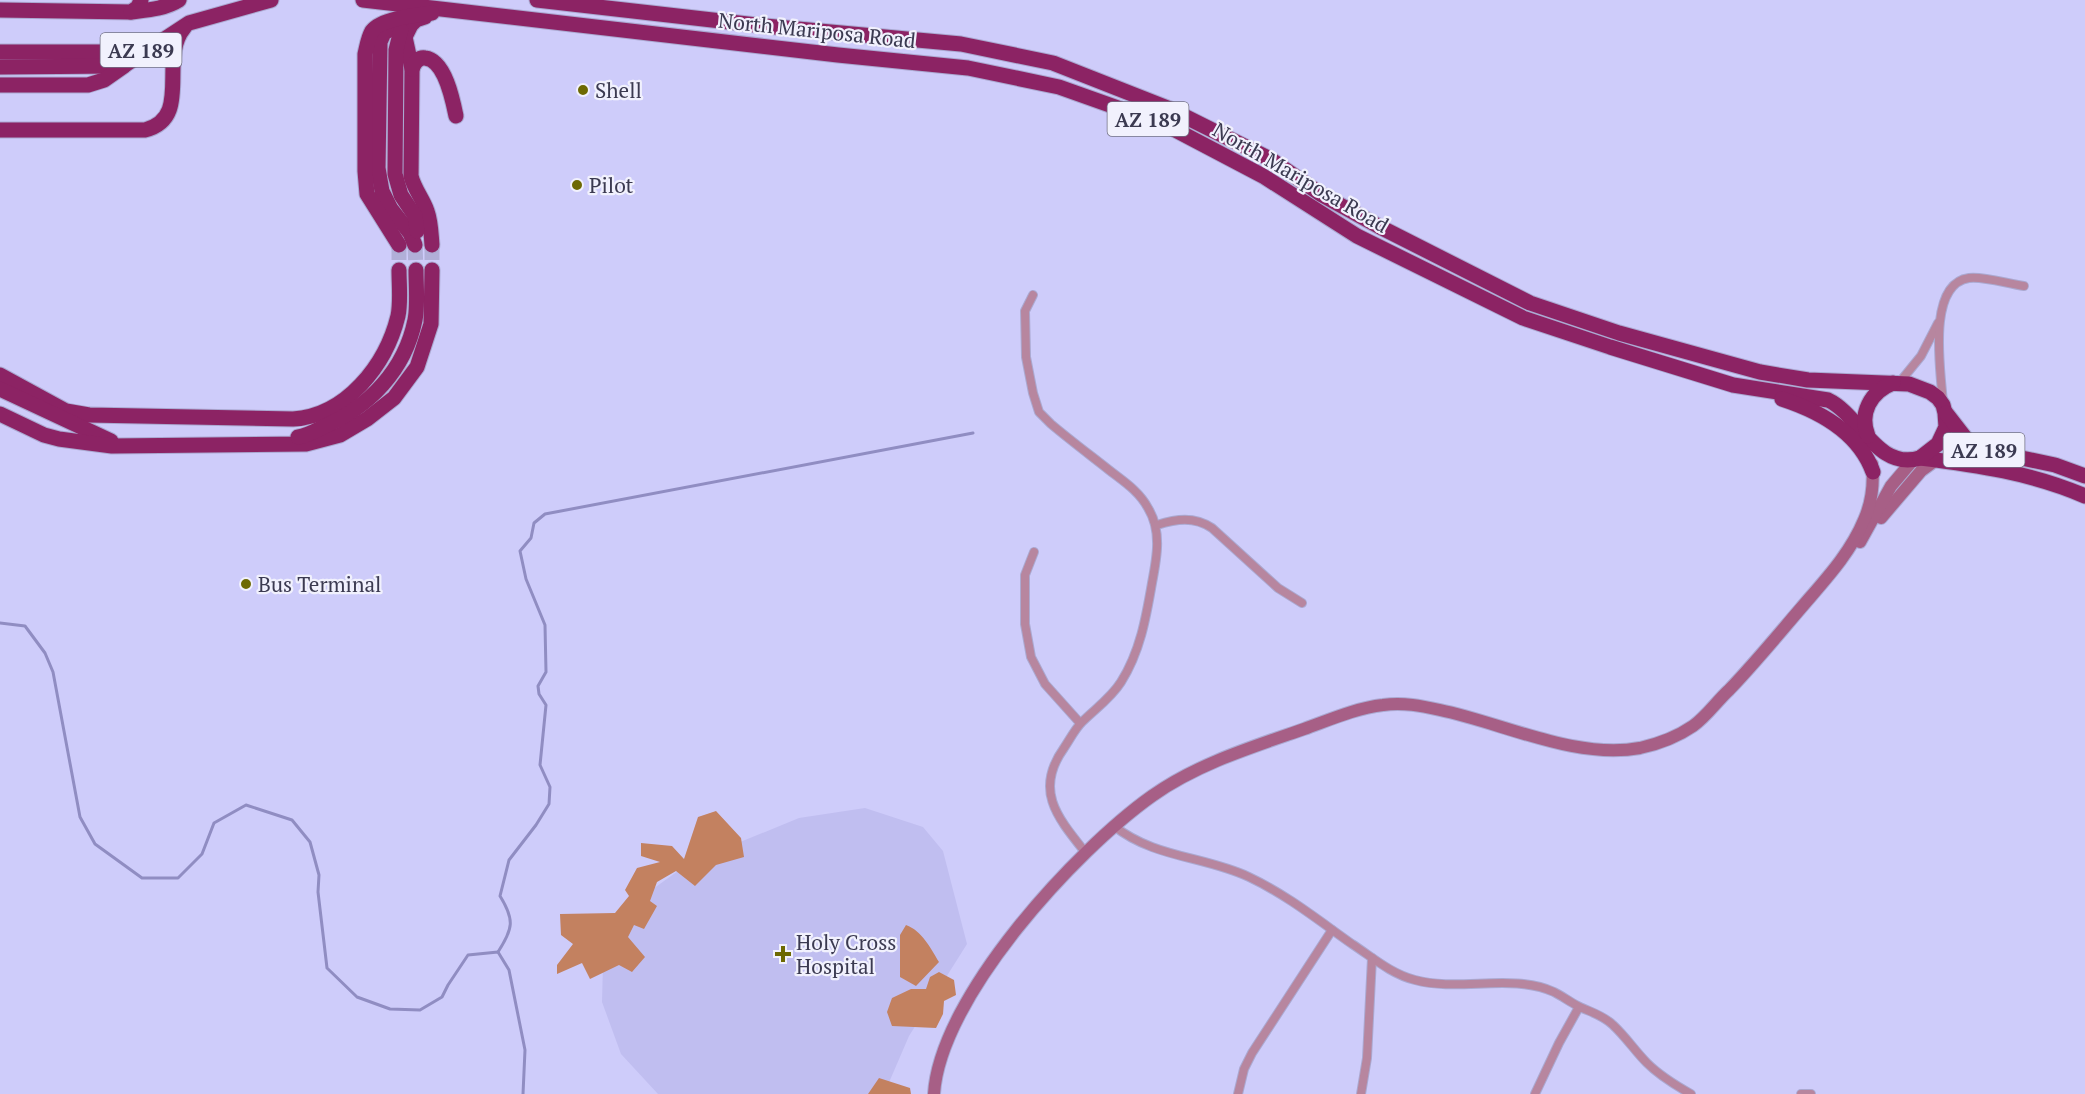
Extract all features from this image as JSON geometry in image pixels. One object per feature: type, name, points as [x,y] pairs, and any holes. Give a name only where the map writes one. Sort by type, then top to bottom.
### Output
[{"type":"highway","name":"AZ 189","points":[[0,9],[165,6],[179,0]]},
{"type":"highway","name":"AZ 189","points":[[0,85],[88,86],[104,80],[189,23],[272,0]]},
{"type":"highway","name":"North Mariposa Road","points":[[363,0],[968,68],[1059,87],[1167,125],[1263,176],[1357,236],[1522,318],[1733,385],[1828,399],[1846,412],[1869,439],[1884,452],[1895,457],[2006,470],[2085,496]]},
{"type":"highway","name":"North Mariposa Road","points":[[537,0],[765,26],[961,44],[1053,63],[1170,109],[1270,159],[1322,195],[1530,303],[1619,333],[1760,372],[1808,381],[1896,383],[1917,387],[1938,398],[1967,440],[1974,446],[2055,465],[2085,476]]},
{"type":"highway","points":[[405,25],[451,11]]},
{"type":"highway","points":[[415,242],[367,194],[364,171],[365,54],[368,41],[377,26],[405,25],[451,11]]},
{"type":"highway","name":"AZ 189","points":[[0,130],[145,130],[154,128],[168,117],[171,106],[175,46],[178,35],[189,23]]},
{"type":"highway","points":[[405,25],[412,69],[411,176],[414,188],[427,209],[431,228],[415,242]]},
{"type":"highway","points":[[405,25],[403,175],[408,191],[421,213],[415,242]]},
{"type":"highway","name":"AZ 189","points":[[3,47],[33,52],[134,52],[154,46]]},
{"type":"highway","points":[[412,69],[414,63],[419,59],[426,58],[434,62],[450,89],[456,116]]},
{"type":"highway","name":"AZ 189","points":[[0,66],[125,65]]},
{"type":"highway","points":[[0,375],[66,411],[89,416],[293,419],[312,417],[330,409],[356,390],[378,362],[393,333],[415,270]]},
{"type":"highway","points":[[265,445],[303,436],[340,420],[362,406],[383,386],[402,359],[415,319],[415,270]]},
{"type":"highway","points":[[0,414],[44,435],[112,446],[306,444],[340,435],[367,419],[394,398],[417,367],[431,324],[415,270]]},
{"type":"highway","points":[[0,366],[71,404],[91,412],[118,416]]},
{"type":"highway","points":[[1869,439],[1865,418],[1868,405],[1881,389],[1896,383]]},
{"type":"highway","points":[[1733,385],[1794,403],[1824,417],[1861,448],[1873,472]]},
{"type":"highway","points":[[0,387],[113,441],[133,445]]},
{"type":"highway","points":[[0,398],[83,436],[112,446]]},
{"type":"highway","points":[[0,406],[58,433],[89,443]]},
{"type":"highway","name":"AZ 189","points":[[1917,459],[1932,449],[1941,439],[1946,427],[1944,409]]},
{"type":"street","points":[[1896,383],[1926,348],[1940,317],[1947,292],[1954,284],[1963,279],[1976,278],[2024,286]]},
{"type":"street","points":[[1033,295],[1025,311],[1026,357],[1039,412],[1138,494],[1157,525],[1157,559],[1147,612],[1134,659],[1119,685],[1098,708],[1080,723],[1054,761],[1049,796],[1058,815],[1085,852]]},
{"type":"street","points":[[1940,317],[1944,409]]},
{"type":"street","points":[[1840,562],[1864,520],[1870,503],[1873,472],[1869,439]]},
{"type":"street","points":[[1863,539],[1891,486],[1917,459]]},
{"type":"street","points":[[934,1094],[944,1050],[969,996],[1026,918],[1085,852],[1159,791],[1218,760],[1351,712],[1383,705],[1414,705],[1457,713],[1580,748],[1613,752],[1642,747],[1672,738],[1694,725],[1749,669],[1840,562],[1871,532],[1921,471],[1936,460]]},
{"type":"street","points":[[1157,525],[1171,520],[1202,521],[1278,588],[1302,603]]},
{"type":"street","points":[[1034,552],[1025,575],[1024,624],[1031,657],[1045,684],[1080,723]]},
{"type":"street","points":[[1114,826],[1146,847],[1218,865],[1248,877],[1297,904],[1372,958],[1402,976],[1436,984],[1526,984],[1554,993],[1579,1007],[1597,1013],[1612,1024],[1653,1069],[1691,1094]]},
{"type":"street","points":[[1238,1094],[1244,1069],[1252,1053],[1332,930]]},
{"type":"street","points":[[1361,1094],[1367,1058],[1372,958]]},
{"type":"street","points":[[1535,1094],[1579,1007]]},
{"type":"street","points":[[1801,1094],[1811,1094]]},
{"type":"shaded area","name":"Holy Cross Hospital","points":[[865,808],[923,827],[943,851],[967,944],[909,1036],[884,1094],[658,1094],[621,1054],[602,1002],[603,964],[628,907],[689,863],[799,818]]},
{"type":"shaded area","points":[[716,811],[741,838],[744,857],[716,865],[695,886],[676,871],[657,882],[650,901],[657,906],[644,929],[634,925],[628,937],[645,957],[632,972],[619,965],[590,979],[582,963],[557,974],[557,965],[573,944],[561,935],[560,914],[615,913],[629,896],[625,890],[637,868],[660,862],[641,856],[641,843],[672,846],[684,859],[698,817]]},
{"type":"shaded area","points":[[906,925],[921,935],[939,962],[916,986],[900,977],[900,935]]},
{"type":"shaded area","points":[[939,972],[954,980],[956,995],[944,1001],[943,1014],[936,1028],[892,1026],[887,1012],[892,998],[911,989],[926,989],[930,977]]},
{"type":"shaded area","points":[[879,1078],[910,1088],[911,1094],[868,1094]]},
{"type":"waterway","points":[[498,952],[507,937],[510,924],[508,912],[500,896],[509,860],[549,804],[550,787],[540,765],[546,705],[539,694],[538,686],[546,672],[545,625],[526,579],[520,551],[531,538],[534,523],[545,514],[973,433]]},
{"type":"waterway","points":[[0,623],[25,626],[45,653],[53,672],[80,817],[95,844],[142,878],[178,878],[202,854],[214,823],[246,805],[292,820],[310,842],[319,875],[318,892],[327,968],[357,997],[390,1009],[420,1010],[442,997],[468,955],[498,952],[509,970],[525,1050],[523,1094]]},
{"type":"tunnel","points":[[399,245],[399,270]]},
{"type":"tunnel","points":[[415,245],[416,270]]},
{"type":"tunnel","points":[[432,245],[432,270]]},
{"type":"place","name":"Shell","points":[[583,90]]},
{"type":"place","name":"Pilot","points":[[577,185]]},
{"type":"place","name":"Bus Terminal","points":[[246,584]]},
{"type":"place","name":"Holy Cross Hospital","points":[[783,954]]}]
